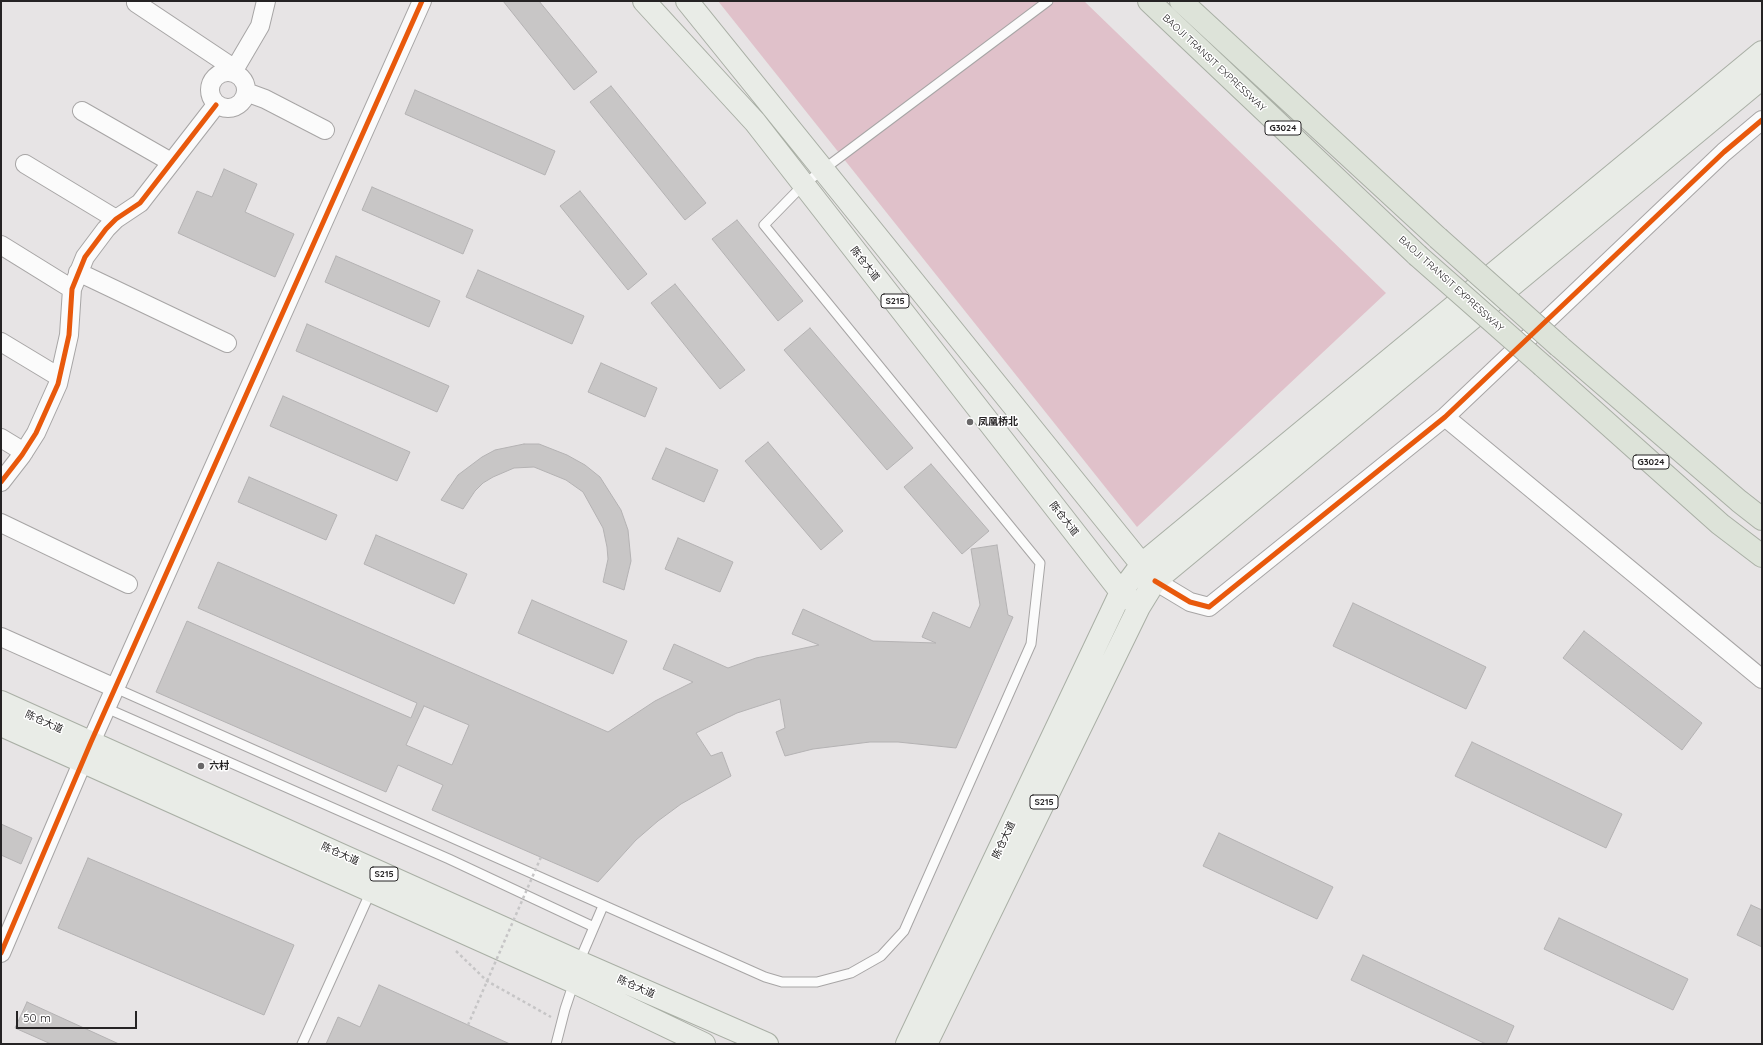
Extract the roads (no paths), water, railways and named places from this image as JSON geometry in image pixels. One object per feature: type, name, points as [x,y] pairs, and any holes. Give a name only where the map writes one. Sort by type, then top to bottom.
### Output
[{"type":"highway","name":"G3024","points":[[1181,1],[1438,238],[1559,346],[1739,501],[1762,519]]},
{"type":"highway","name":"BAOJI TRANSIT EXPRESSWAY","points":[[1152,5],[1417,255],[1720,524],[1762,556]]},
{"type":"main road","name":"陈仓大道","points":[[644,1],[755,122],[1121,592],[1139,607]]},
{"type":"main road","points":[[687,1],[1149,573]]},
{"type":"main road","points":[[1149,573],[1762,52]]},
{"type":"main road","points":[[1121,592],[1149,573],[1762,78]]},
{"type":"main road","name":"陈仓大道","points":[[926,1044],[1139,607],[1149,573]]},
{"type":"main road","name":"陈仓大道","points":[[907,1044],[1121,592]]},
{"type":"main road","name":"陈仓大道","points":[[1,702],[87,752],[370,891],[576,972],[767,1044]]},
{"type":"main road","name":"陈仓大道","points":[[1,725],[87,752],[576,972],[704,1044]]},
{"type":"street","points":[[137,1],[136,3],[234,70],[243,80],[246,92],[244,99],[235,107],[228,109],[216,105],[209,94],[211,82],[220,73],[234,70],[260,26],[266,1]]},
{"type":"street","points":[[1,953],[106,708],[422,1]]},
{"type":"street","points":[[246,92],[265,99],[325,130]]},
{"type":"street","points":[[1,482],[24,452],[48,409],[59,377],[69,335],[75,281],[94,242],[116,219],[140,203],[216,105]]},
{"type":"street","points":[[82,111],[171,162]]},
{"type":"street","points":[[1149,573],[1190,602],[1209,607],[1445,417],[1724,152],[1762,120]]},
{"type":"street","points":[[25,164],[116,219]]},
{"type":"street","points":[[1,245],[75,281],[227,343]]},
{"type":"street","points":[[1,342],[59,377]]},
{"type":"street","points":[[1445,417],[1762,679]]},
{"type":"street","points":[[1,438],[24,452]]},
{"type":"street","points":[[1,524],[128,584]]},
{"type":"street","points":[[1,638],[115,688]]},
{"type":"lane","points":[[115,688],[748,971],[782,982],[817,982],[852,973],[881,956],[904,931],[1031,644],[1040,563],[764,225],[804,184],[1048,1]]},
{"type":"lane","points":[[106,708],[449,859],[594,927]]},
{"type":"lane","points":[[302,1044],[370,891]]},
{"type":"lane","points":[[556,1044],[576,972],[603,906]]},
{"type":"place","name":"凤凰桥北","points":[[970,422]]},
{"type":"place","name":"六村","points":[[201,766]]}]
